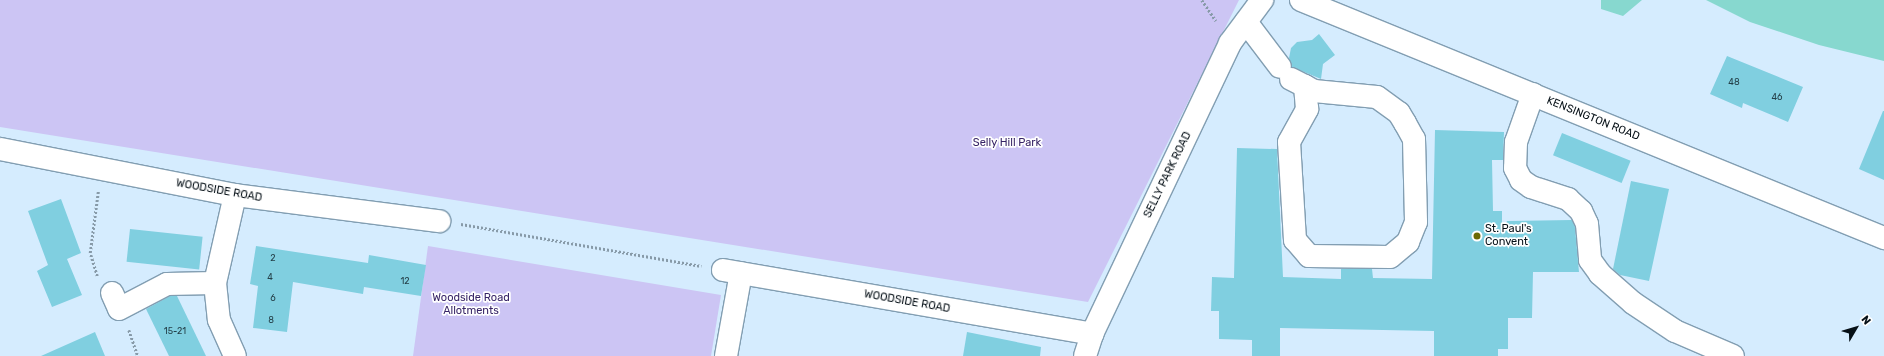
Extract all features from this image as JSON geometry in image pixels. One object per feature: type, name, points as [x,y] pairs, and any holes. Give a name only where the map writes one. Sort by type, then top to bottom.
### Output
[{"type":"street","name":"SELLY PARK ROAD","points":[[1086,356],[1092,334],[1230,43],[1262,0]]},
{"type":"street","name":"KENSINGTON ROAD","points":[[1301,0],[1884,238]]},
{"type":"street","points":[[1246,22],[1292,78],[1307,109],[1289,142],[1295,240],[1309,256],[1390,257],[1408,242],[1416,222],[1414,139],[1399,113],[1377,97],[1314,91],[1292,78]]},
{"type":"street","points":[[1533,94],[1516,142],[1514,168],[1521,180],[1531,188],[1568,199],[1581,210],[1587,224],[1590,260],[1600,274],[1633,303],[1675,331],[1733,356]]},
{"type":"street","name":"WOODSIDE ROAD","points":[[0,148],[235,195],[439,221]]},
{"type":"street","points":[[235,195],[215,283],[219,320],[235,356]]},
{"type":"street","points":[[726,356],[732,271]]},
{"type":"street","name":"WOODSIDE ROAD","points":[[732,271],[1092,334]]},
{"type":"street","points":[[112,294],[119,309],[167,284],[215,283]]},
{"type":"path","points":[[100,168],[90,253],[104,298],[112,294]]},
{"type":"path","points":[[467,225],[732,271]]},
{"type":"green space","name":"Selly Hill Park","points":[[0,0],[1239,0],[1088,302],[0,127]]},
{"type":"green space","name":"Woodside Road Allotments","points":[[428,246],[721,295],[711,356],[413,356]]},
{"type":"shaded area","points":[[1601,0],[1642,0],[1623,16],[1601,9]]},
{"type":"shaded area","points":[[1706,0],[1884,0],[1884,61],[1819,45],[1750,22]]},
{"type":"building","points":[[1319,34],[1335,55],[1323,64],[1321,79],[1292,67],[1289,58],[1291,48],[1297,42],[1312,40]]},
{"type":"building","points":[[1727,56],[1803,87],[1788,122],[1743,103],[1742,108],[1710,94]]},
{"type":"building","points":[[1884,111],[1884,180],[1859,169]]},
{"type":"building","name":"St. Paul's Convent","points":[[1435,130],[1504,132],[1503,160],[1492,160],[1493,211],[1502,211],[1502,235],[1507,221],[1572,220],[1575,227],[1579,272],[1533,272],[1532,318],[1508,318],[1508,349],[1498,349],[1498,356],[1434,356],[1434,331],[1280,328],[1280,356],[1252,356],[1252,340],[1219,339],[1219,311],[1211,311],[1212,277],[1234,278],[1237,148],[1277,149],[1283,277],[1341,279],[1341,269],[1372,269],[1373,278],[1432,279]]},
{"type":"building","points":[[1562,133],[1631,161],[1622,183],[1553,155]]},
{"type":"building","points":[[1631,181],[1669,189],[1649,281],[1620,275],[1613,269]]},
{"type":"building","points":[[61,199],[81,253],[67,259],[82,295],[52,307],[37,271],[48,265],[28,211]]},
{"type":"building","points":[[130,229],[203,237],[199,269],[127,262]]},
{"type":"building","points":[[256,246],[368,263],[369,255],[426,265],[421,296],[364,287],[363,294],[293,282],[287,332],[253,328],[258,286],[250,284]]},
{"type":"building","points":[[170,296],[177,296],[206,356],[169,356],[146,309]]},
{"type":"building","points":[[95,332],[105,356],[41,356]]},
{"type":"building","points":[[967,332],[1041,347],[1040,356],[963,356]]},
{"type":"place","name":"St. Paul's Convent","points":[[1477,236]]}]
